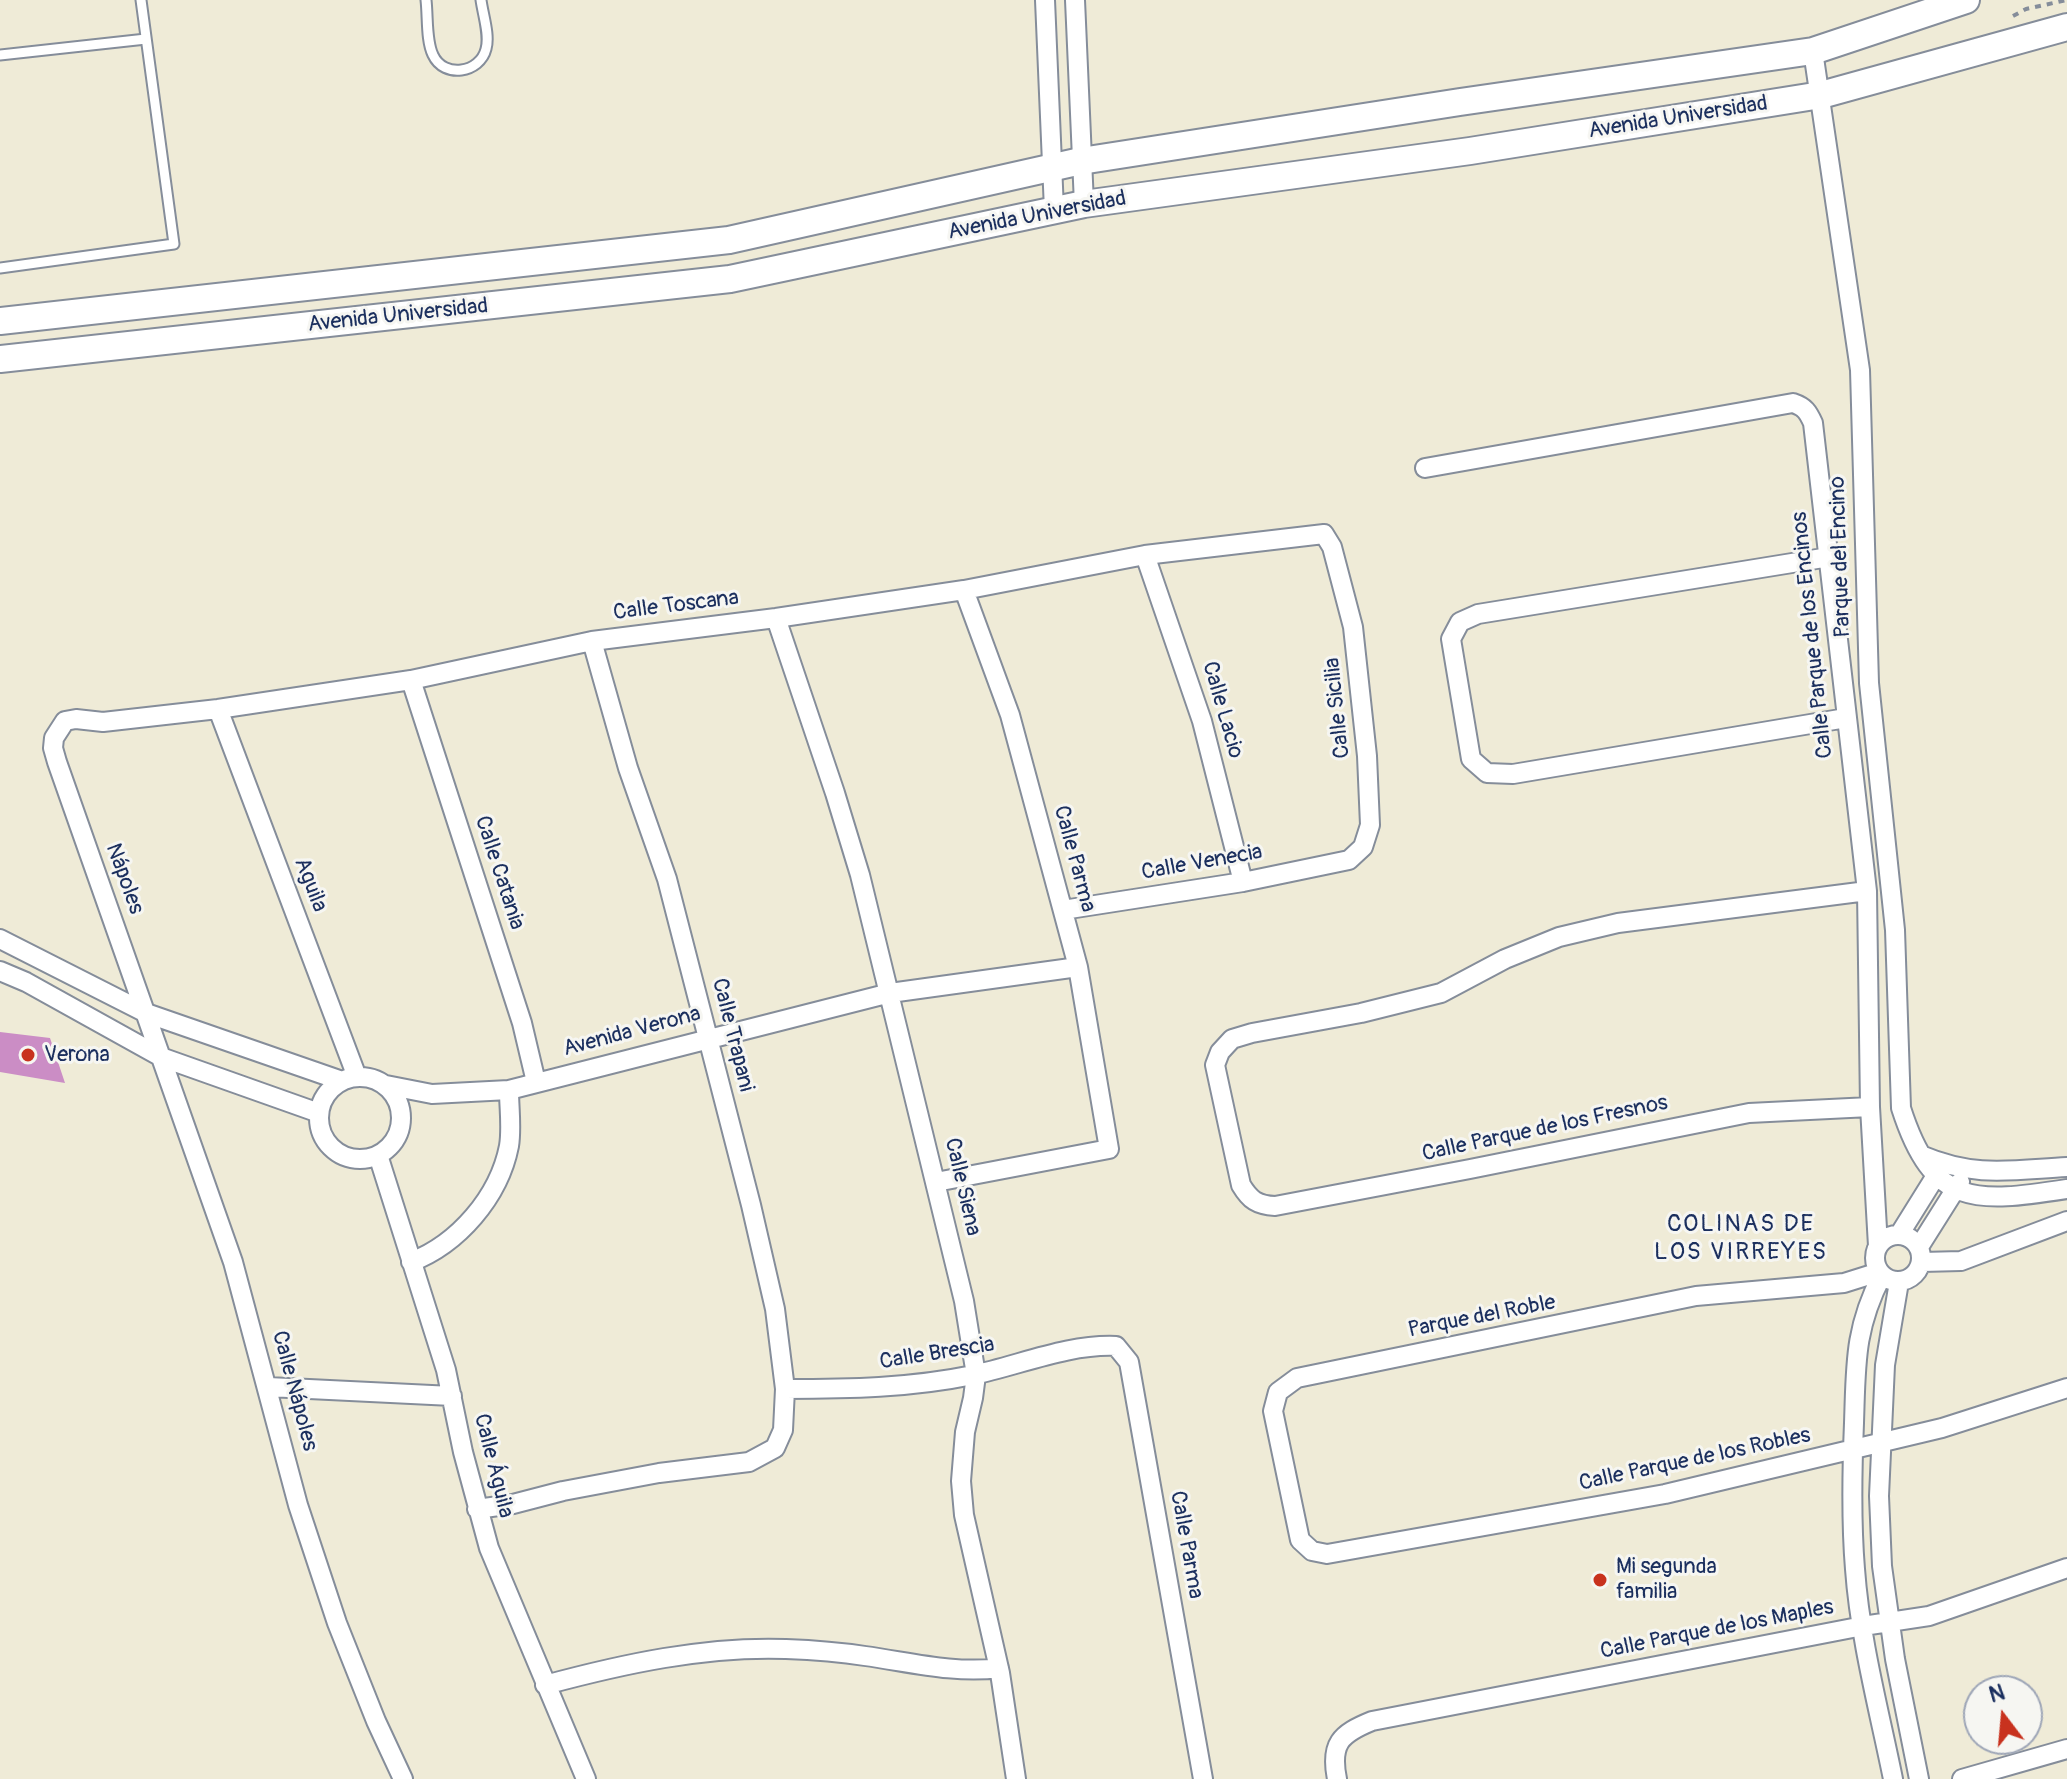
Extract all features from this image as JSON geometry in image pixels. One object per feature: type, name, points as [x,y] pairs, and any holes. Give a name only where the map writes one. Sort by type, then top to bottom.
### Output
[{"type":"main road","name":"Avenida Universidad","points":[[0,321],[729,240],[1081,161],[1813,51],[1966,0]]},
{"type":"main road","name":"Avenida Universidad","points":[[0,359],[730,279],[1084,204],[1470,151],[1821,95],[2067,27]]},
{"type":"street","points":[[1045,0],[1054,210]]},
{"type":"street","points":[[1075,0],[1084,204]]},
{"type":"street","name":"Parque del Encino","points":[[1813,51],[1860,370],[1869,683],[1895,930],[1901,1108],[1921,1155],[1939,1170],[1955,1190],[1996,1197],[2067,1189]]},
{"type":"street","name":"Calle Parque de los Encinos","points":[[1425,468],[1793,403],[1802,406],[1813,423],[1867,891],[1870,1107],[1878,1246]]},
{"type":"street","name":"Calle Toscana","points":[[57,762],[54,738],[65,721],[76,719],[103,722],[218,709],[411,680],[592,641],[964,590],[1145,555],[1315,534],[1324,534],[1332,547]]},
{"type":"street","name":"Calle Sicilia","points":[[1332,547],[1353,627],[1367,756],[1370,825],[1363,847],[1349,860]]},
{"type":"street","name":"Calle Lacio","points":[[1145,555],[1202,721],[1243,882]]},
{"type":"street","points":[[1829,557],[1478,614],[1460,622],[1451,639],[1471,759],[1487,773],[1513,774],[1846,718]]},
{"type":"street","name":"Calle Parma","points":[[936,1182],[1109,1149],[1078,967],[1010,715],[964,590]]},
{"type":"street","name":"Calle Siena","points":[[776,618],[835,793],[890,993],[964,1301],[976,1375],[965,1432],[961,1481],[964,1515],[999,1668],[1016,1779]]},
{"type":"street","name":"Calle Trapani","points":[[477,1509],[659,1473],[749,1462],[775,1448],[783,1430],[785,1389],[775,1309],[667,879],[628,768],[592,641]]},
{"type":"street","name":"Calle Catania","points":[[411,680],[522,1023],[536,1082]]},
{"type":"street","name":"Aguila","points":[[218,709],[350,1079]]},
{"type":"street","name":"Nápoles","points":[[57,762],[146,1013]]},
{"type":"street","name":"Calle Venecia","points":[[1063,910],[1243,882],[1349,860]]},
{"type":"street","name":"Calle Parque de los Fresnos","points":[[1867,891],[1618,923],[1559,937],[1505,959],[1441,993],[1232,1039],[1220,1052],[1215,1065],[1241,1185],[1259,1205],[1275,1206],[1749,1113],[1870,1107]]},
{"type":"street","points":[[0,939],[146,1013],[350,1079],[377,1080],[386,1085],[395,1096],[401,1122],[397,1135],[378,1155],[354,1158],[342,1154],[324,1137],[319,1113],[323,1100],[331,1089],[350,1079]]},
{"type":"street","points":[[26,982],[39,957]]},
{"type":"street","name":"Avenida Verona","points":[[386,1085],[432,1094],[509,1090],[890,993],[1078,967]]},
{"type":"street","points":[[0,971],[26,982],[161,1057],[319,1113]]},
{"type":"street","name":"Calle Nápoles","points":[[146,1013],[233,1262],[298,1505],[337,1623],[403,1779]]},
{"type":"street","points":[[411,1262],[431,1254],[455,1235],[493,1189],[509,1147],[509,1090]]},
{"type":"street","points":[[400,1109],[432,1094]]},
{"type":"street","name":"Calle Águila","points":[[378,1155],[446,1370],[477,1509],[489,1548],[586,1779]]},
{"type":"street","name":"Parque del Encino","points":[[1939,1170],[1987,1173],[2067,1167]]},
{"type":"street","points":[[1899,1235],[1939,1170]]},
{"type":"street","points":[[1886,1276],[1914,1276],[1920,1254],[1968,1170]]},
{"type":"street","points":[[1920,1254],[1961,1261],[2067,1221]]},
{"type":"street","points":[[1919,1779],[1895,1659],[1882,1566],[1879,1496],[1886,1276],[1875,1254],[1878,1246],[1891,1236],[1899,1235],[1914,1241],[1920,1254]]},
{"type":"street","points":[[1886,1276],[1866,1305],[1857,1346],[1853,1450],[1855,1570],[1893,1779]]},
{"type":"street","name":"Parque del Roble","points":[[1327,1554],[1312,1551],[1300,1540],[1273,1411],[1278,1392],[1297,1378],[1696,1296],[1844,1283],[1886,1276]]},
{"type":"street","name":"Calle Parma","points":[[1094,1345],[1116,1346],[1129,1362],[1203,1779]]},
{"type":"street","name":"Calle Brescia","points":[[785,1389],[905,1387],[976,1375],[1094,1345]]},
{"type":"street","points":[[268,1387],[452,1396]]},
{"type":"street","name":"Calle Parque de los Robles","points":[[1327,1554],[1665,1494],[1942,1428],[2067,1388]]},
{"type":"street","name":"Calle Parque de los Maples","points":[[1337,1779],[1335,1751],[1341,1738],[1372,1721],[1929,1616],[2067,1568]]},
{"type":"street","points":[[545,1685],[604,1669],[660,1659],[754,1650],[850,1654],[969,1670],[999,1668]]},
{"type":"street","points":[[1962,1779],[2067,1749]]},
{"type":"lane","points":[[0,268],[174,244],[141,0]]},
{"type":"lane","points":[[426,0],[432,54],[445,68],[463,71],[485,54],[487,44],[481,0]]},
{"type":"lane","points":[[0,55],[146,39]]},
{"type":"building","name":"Verona","points":[[0,1032],[50,1038],[65,1083],[0,1072]]},
{"type":"place","name":"Verona","points":[[28,1055]]},
{"type":"place","name":"Mi segunda familia","points":[[1600,1580]]},
{"type":"district","name":"COLINAS DE LOS VIRREYES","points":[[1741,1239]]}]
